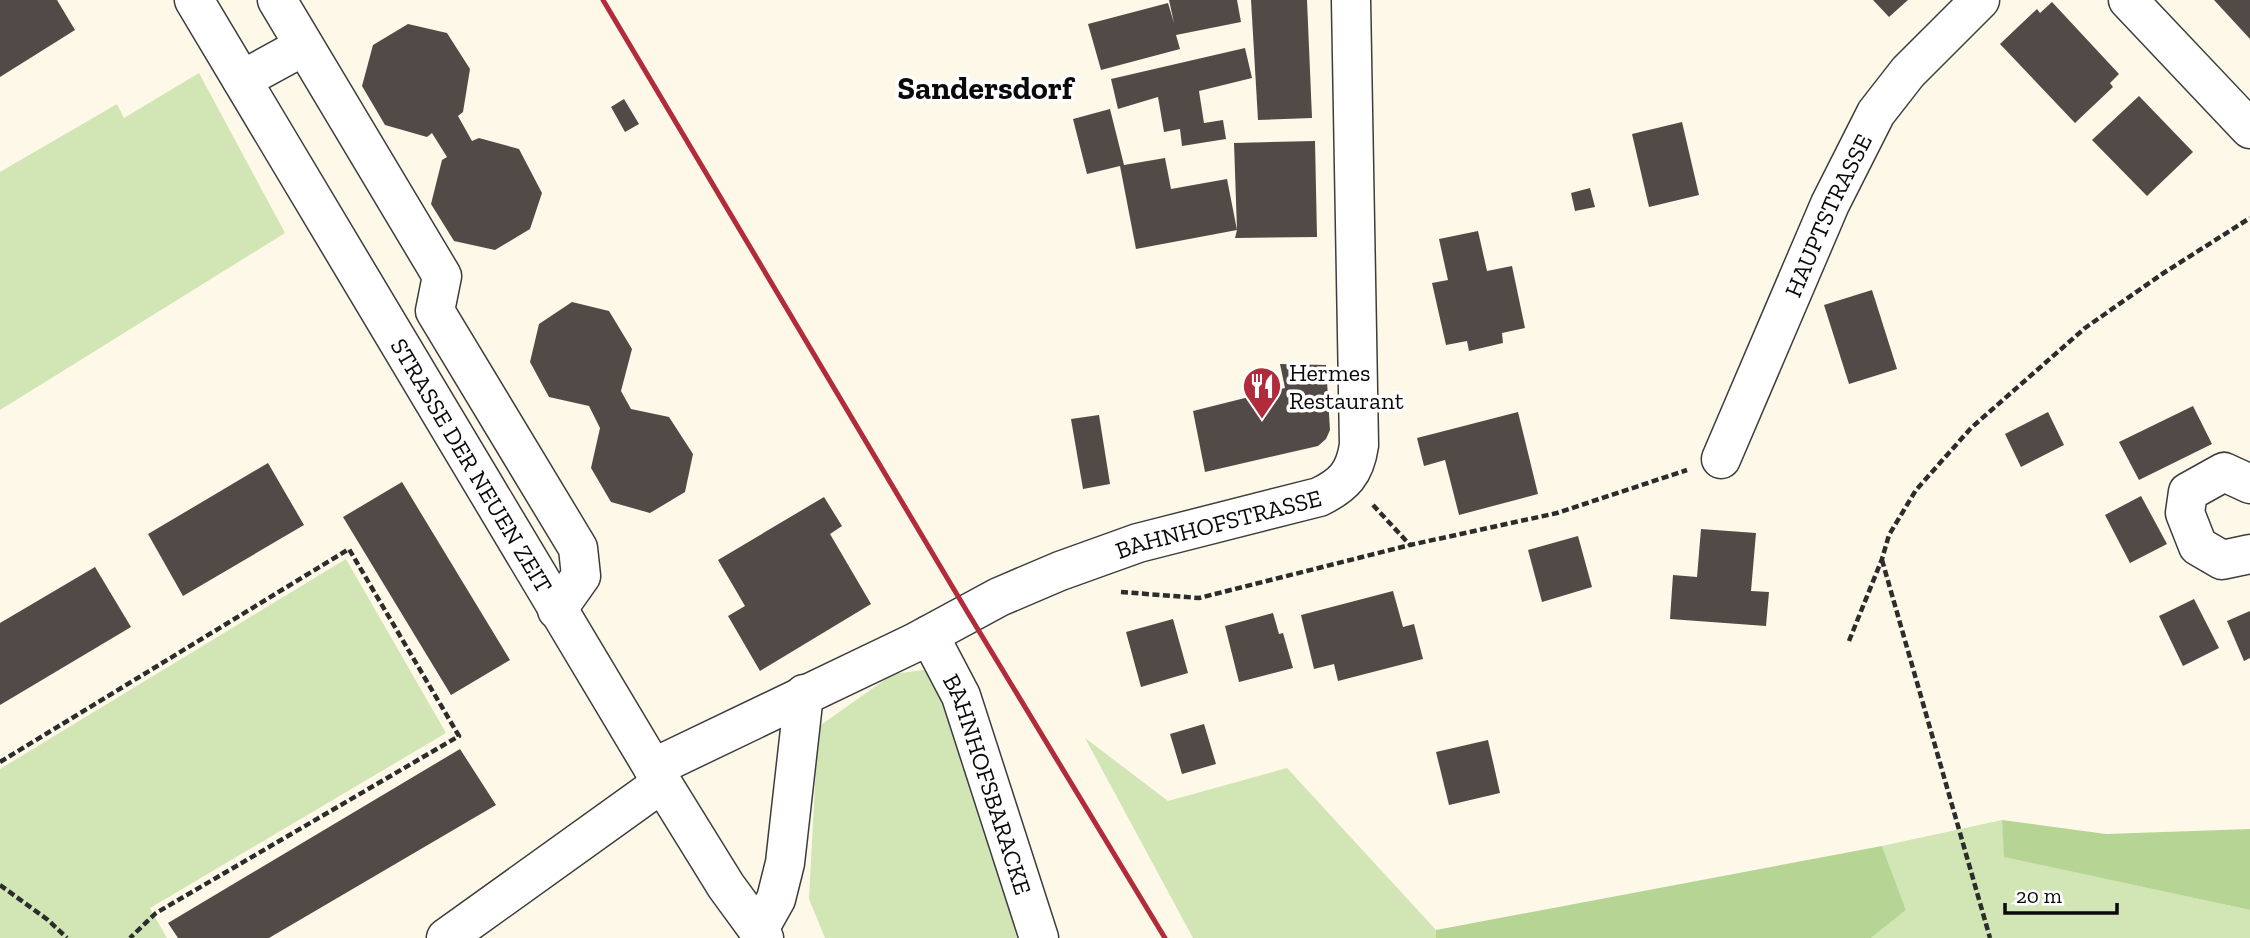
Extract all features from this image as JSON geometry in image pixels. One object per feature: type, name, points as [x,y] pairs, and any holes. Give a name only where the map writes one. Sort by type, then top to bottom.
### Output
[{"type":"street","name":"STRASSE DER NEUEN ZEIT","points":[[194,0],[657,776],[726,886],[761,935]]},
{"type":"street","name":"STRASSE DER NEUEN ZEIT","points":[[277,0],[442,276],[435,311],[578,548],[581,576],[557,610]]},
{"type":"street","name":"BAHNHOFSTRASSE","points":[[466,933],[657,776],[804,694],[929,635],[999,597],[1048,576],[1138,543],[1319,497],[1335,489],[1347,477],[1356,463],[1359,445],[1351,0]]},
{"type":"street","name":"HAUPTSTRASSE","points":[[1721,458],[1830,204],[1876,113],[1908,72],[1980,0]]},
{"type":"street","points":[[2128,0],[2250,129]]},
{"type":"street","points":[[242,80],[304,46]]},
{"type":"street","name":"STRASSE DER NEUEN ZEIT","points":[[385,322],[406,312],[435,311]]},
{"type":"street","points":[[2250,484],[2224,472],[2188,492],[2185,513],[2198,546],[2222,560],[2250,554]]},
{"type":"street","name":"BAHNHOFSBARACKE","points":[[929,635],[961,695],[1039,938]]},
{"type":"street","points":[[761,935],[776,899],[785,863],[804,694]]},
{"type":"path","points":[[1849,642],[1889,535],[1916,490],[1980,419],[2085,328],[2162,274],[2250,218]]},
{"type":"path","points":[[1199,598],[1410,545],[1557,513],[1721,458]]},
{"type":"path","points":[[1347,477],[1410,545]]},
{"type":"path","points":[[0,762],[349,549],[459,736],[156,913],[130,938]]},
{"type":"path","points":[[1882,559],[1990,938]]},
{"type":"path","points":[[0,885],[48,920],[67,938]]},
{"type":"green space","points":[[199,73],[285,233],[0,410],[0,172],[117,104],[124,118]]},
{"type":"green space","points":[[346,559],[446,733],[150,908],[167,938],[0,938],[0,769]]},
{"type":"green space","points":[[931,669],[948,698],[1017,938],[825,938],[809,899],[818,727],[893,674]]},
{"type":"green space","points":[[1085,738],[1168,801],[1287,768],[1436,930],[1436,938],[1193,938]]},
{"type":"green space","points":[[2002,820],[2005,857],[2250,910],[2250,938],[1871,938],[1906,910],[1882,846]]},
{"type":"green space","points":[[2002,820],[2106,834],[2250,829],[2250,910],[2004,857]]},
{"type":"green space","points":[[1882,846],[1906,910],[1871,938],[1436,938],[1436,930]]},
{"type":"building","points":[[0,0],[57,0],[75,30],[0,77]]},
{"type":"building","points":[[1169,0],[1237,0],[1241,22],[1176,35],[1180,49],[1101,70],[1088,24],[1168,3],[1174,23]]},
{"type":"building","points":[[1251,0],[1307,0],[1312,118],[1258,120]]},
{"type":"building","points":[[1873,0],[1908,0],[1889,17]]},
{"type":"building","points":[[2214,0],[2250,0],[2250,39]]},
{"type":"building","points":[[2052,2],[2119,74],[2110,83],[2113,87],[2075,123],[2000,44],[2037,9],[2040,13]]},
{"type":"building","points":[[408,24],[447,33],[470,69],[463,112],[458,116],[472,141],[479,138],[519,149],[542,193],[530,229],[495,250],[454,241],[431,204],[442,160],[447,157],[432,133],[427,137],[385,125],[362,86],[373,45]]},
{"type":"building","points":[[1245,48],[1252,78],[1199,91],[1204,123],[1223,120],[1226,139],[1182,146],[1180,129],[1164,132],[1158,97],[1118,109],[1111,79]]},
{"type":"building","points":[[2139,96],[2193,152],[2147,196],[2092,140]]},
{"type":"building","points":[[624,99],[639,124],[625,132],[611,107]]},
{"type":"building","points":[[1110,109],[1124,165],[1165,158],[1171,189],[1227,179],[1237,230],[1136,249],[1120,166],[1087,174],[1073,119]]},
{"type":"building","points":[[1682,122],[1699,195],[1649,207],[1632,134]]},
{"type":"building","points":[[1315,141],[1317,237],[1235,238],[1234,143]]},
{"type":"building","points":[[1590,188],[1595,207],[1575,211],[1571,193]]},
{"type":"building","points":[[1478,231],[1487,271],[1512,266],[1525,328],[1502,333],[1503,343],[1469,351],[1467,341],[1446,345],[1432,283],[1448,280],[1439,239]]},
{"type":"building","points":[[1872,290],[1897,369],[1849,384],[1824,305]]},
{"type":"building","points":[[572,302],[609,311],[632,349],[621,391],[631,409],[669,417],[693,454],[685,492],[650,513],[611,502],[591,468],[600,428],[589,406],[549,397],[530,362],[539,324]]},
{"type":"building","name":"Hermes Restaurant","points":[[1280,364],[1326,365],[1330,430],[1326,439],[1318,446],[1205,472],[1193,411],[1285,388]]},
{"type":"building","points":[[2193,406],[2212,444],[2139,480],[2119,442]]},
{"type":"building","points":[[1518,412],[1538,494],[1459,515],[1445,460],[1424,466],[1417,438]]},
{"type":"building","points":[[2048,412],[2064,445],[2021,467],[2005,434]]},
{"type":"building","points":[[1099,415],[1110,484],[1083,489],[1071,419]]},
{"type":"building","points":[[268,463],[304,525],[183,596],[148,534]]},
{"type":"building","points":[[402,482],[510,660],[451,695],[343,517]]},
{"type":"building","points":[[2141,496],[2167,544],[2130,563],[2105,515]]},
{"type":"building","points":[[824,497],[842,526],[830,534],[871,604],[760,671],[728,616],[745,606],[718,560]]},
{"type":"building","points":[[1701,529],[1756,533],[1751,591],[1769,592],[1766,626],[1670,619],[1673,575],[1697,577]]},
{"type":"building","points":[[1578,536],[1592,587],[1542,602],[1528,550]]},
{"type":"building","points":[[95,567],[131,627],[0,705],[0,623]]},
{"type":"building","points":[[1393,591],[1403,627],[1414,624],[1423,659],[1338,681],[1334,664],[1314,669],[1301,615]]},
{"type":"building","points":[[2194,599],[2219,648],[2183,666],[2159,616]]},
{"type":"building","points":[[2250,611],[2250,658],[2244,661],[2227,621]]},
{"type":"building","points":[[1273,613],[1279,634],[1283,633],[1293,668],[1239,682],[1225,626]]},
{"type":"building","points":[[1173,619],[1188,673],[1141,687],[1126,632]]},
{"type":"building","points":[[1204,724],[1216,764],[1182,774],[1170,734]]},
{"type":"building","points":[[1488,740],[1500,793],[1449,805],[1436,752]]},
{"type":"building","points":[[460,749],[496,805],[269,938],[178,938],[168,923]]},
{"type":"railway","points":[[603,0],[1165,938]]},
{"type":"place","name":"Hermes Restaurant","points":[[1262,420]]},
{"type":"district","name":"Sandersdorf","points":[[985,88]]}]
